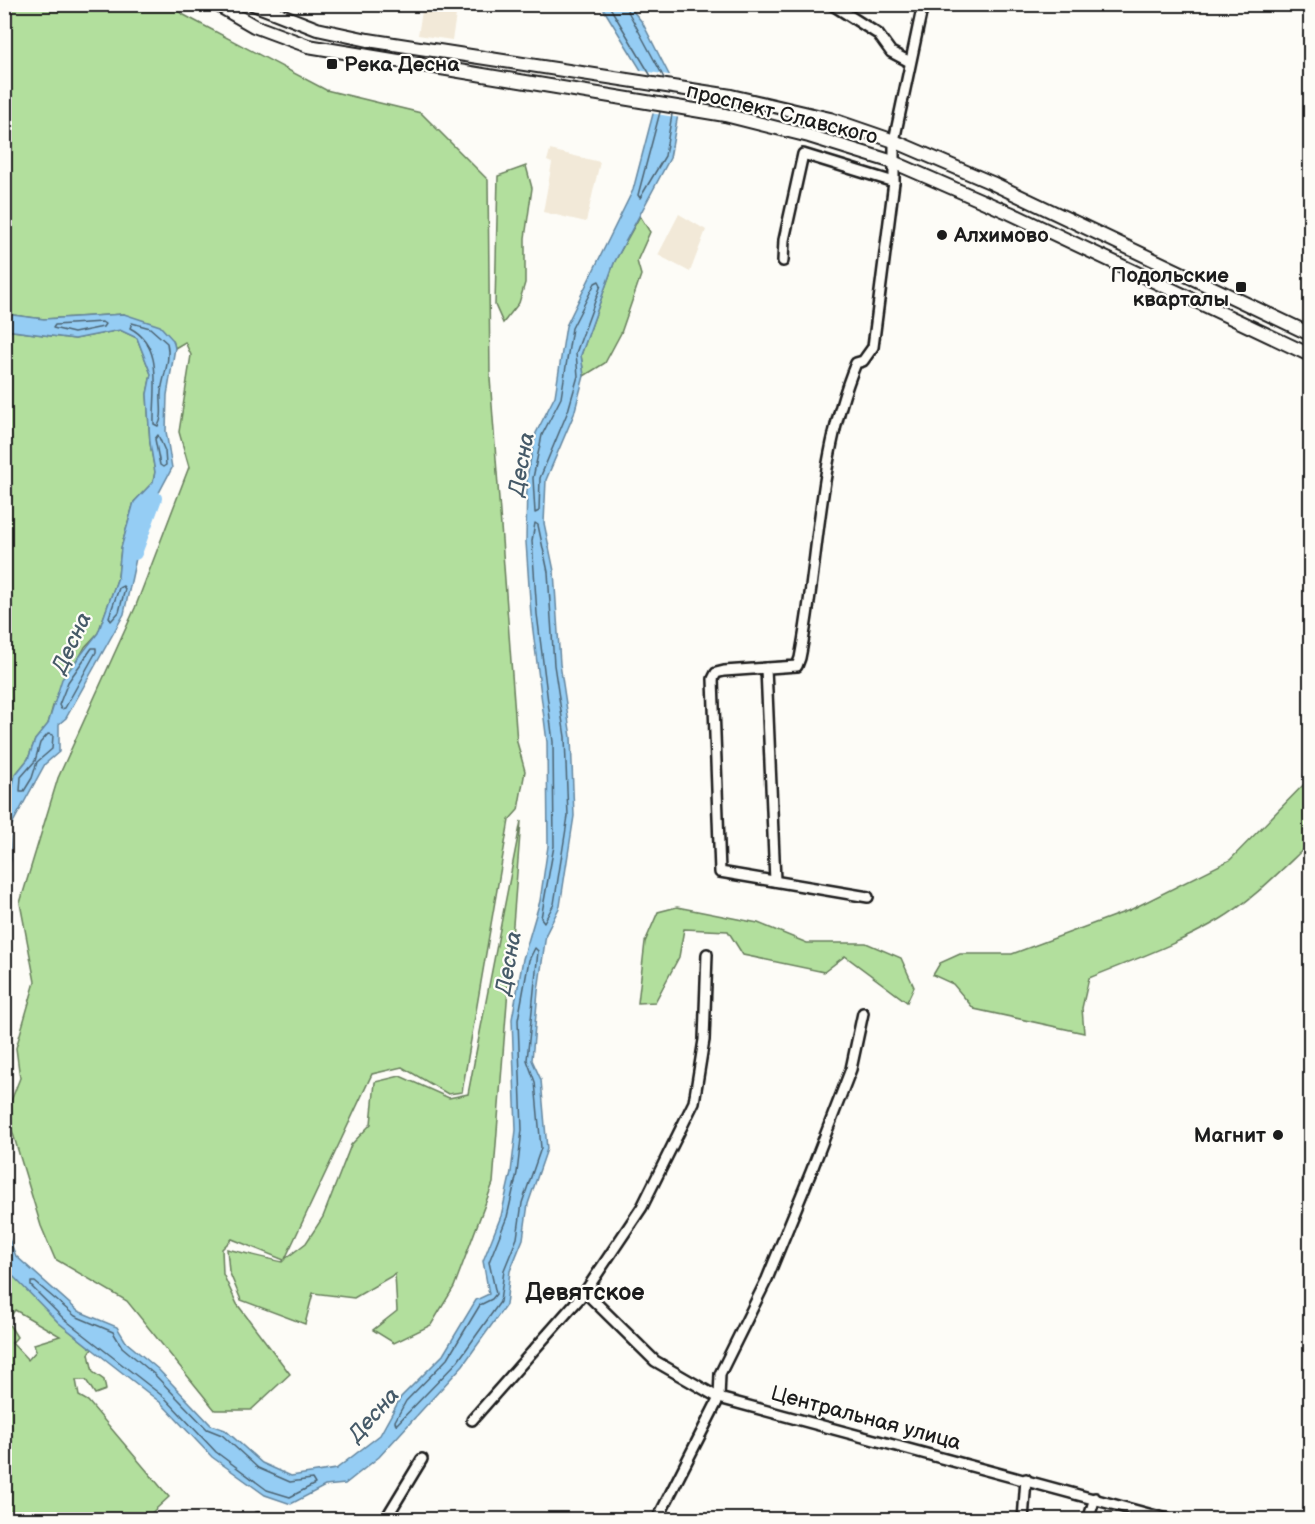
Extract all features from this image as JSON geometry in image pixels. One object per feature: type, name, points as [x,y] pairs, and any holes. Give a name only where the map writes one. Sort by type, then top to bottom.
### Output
[{"type":"main road","name":"проспект Славского","points":[[216,4],[254,26],[308,46],[725,115],[809,136],[893,162],[1010,213],[1311,355]]},
{"type":"main road","name":"проспект Славского","points":[[253,4],[289,20],[348,36],[731,96],[817,116],[894,141],[992,183],[1311,334]]},
{"type":"street","points":[[831,4],[878,34],[891,52],[910,62]]},
{"type":"street","points":[[868,897],[720,872],[714,680],[716,674],[724,671],[797,666],[800,658],[825,483],[846,386],[856,363],[863,361],[873,346],[894,182],[894,141],[923,4]]},
{"type":"street","points":[[783,261],[784,240],[803,154],[894,182]]},
{"type":"street","points":[[765,668],[775,881]]},
{"type":"street","points":[[472,1420],[585,1292],[642,1207],[694,1102],[704,1040],[707,954]]},
{"type":"street","points":[[657,1520],[719,1398],[720,1374],[767,1279],[851,1069],[863,1013]]},
{"type":"street","name":"Центральная улица","points":[[585,1292],[655,1360],[719,1398],[1095,1498],[1138,1515],[1171,1520]]},
{"type":"street","points":[[385,1520],[422,1458]]},
{"type":"street","points":[[1023,1520],[1026,1479]]},
{"type":"street","points":[[1084,1520],[1089,1517],[1095,1498]]},
{"type":"shaded area","points":[[423,5],[457,9],[452,40],[418,35]]},
{"type":"shaded area","points":[[550,150],[600,162],[586,222],[543,212],[552,163],[547,161]]},
{"type":"shaded area","points":[[679,214],[706,230],[690,272],[658,255]]},
{"type":"green space","points":[[5,5],[170,5],[184,15],[326,90],[421,113],[488,180],[490,378],[517,742],[525,771],[518,810],[509,820],[462,1092],[448,1094],[402,1067],[372,1074],[285,1259],[306,1243],[323,1217],[351,1145],[371,1124],[375,1082],[400,1076],[449,1098],[468,1094],[521,821],[493,1183],[454,1287],[431,1325],[394,1343],[373,1330],[397,1311],[395,1274],[354,1298],[313,1293],[305,1324],[241,1300],[229,1271],[227,1249],[282,1262],[284,1260],[232,1239],[222,1249],[223,1274],[237,1304],[290,1374],[251,1410],[215,1410],[127,1301],[55,1259],[41,1226],[11,1127],[9,1106],[20,1078],[16,1048],[35,982],[20,903],[58,778],[135,608],[189,467],[179,432],[191,355],[185,342],[175,348],[173,340],[124,314],[44,319],[5,314]]},
{"type":"green space","points":[[526,166],[532,188],[525,238],[525,283],[519,303],[503,323],[495,305],[498,176]]},
{"type":"green space","points":[[640,216],[650,232],[637,261],[641,275],[621,333],[605,363],[584,376],[581,355],[614,263]]},
{"type":"green space","points":[[5,330],[75,339],[120,330],[137,338],[151,374],[147,394],[150,443],[155,472],[153,482],[134,502],[121,548],[118,577],[98,633],[85,647],[53,706],[48,724],[35,740],[28,759],[15,775],[11,794],[5,802]]},
{"type":"green space","points":[[1310,778],[1310,843],[1255,894],[1219,920],[1171,944],[1089,978],[1082,1008],[1084,1033],[974,1009],[953,984],[933,975],[940,963],[960,954],[1012,954],[1130,910],[1230,860]]},
{"type":"green space","points":[[677,907],[758,923],[807,943],[866,943],[901,958],[914,987],[907,1002],[845,956],[824,972],[743,955],[728,931],[684,929],[679,957],[655,1002],[638,1003],[645,942],[658,912]]},
{"type":"green space","points":[[4,1265],[59,1323],[92,1349],[89,1354],[93,1372],[104,1380],[106,1390],[95,1394],[86,1380],[76,1380],[79,1396],[88,1401],[169,1497],[145,1519],[5,1519]],"holes":[[[15,1310],[60,1336],[34,1344],[36,1351],[28,1360],[12,1343],[17,1337],[7,1321]]]},
{"type":"water","points":[[601,5],[628,5],[642,22],[681,98],[670,158],[614,263],[581,355],[584,376],[574,414],[546,480],[544,523],[554,571],[560,664],[571,737],[574,816],[560,906],[546,934],[532,1060],[541,1080],[547,1149],[528,1204],[523,1239],[510,1271],[506,1305],[463,1365],[379,1457],[345,1484],[325,1486],[291,1504],[265,1495],[212,1457],[161,1403],[59,1323],[7,1270],[4,1227],[16,1256],[78,1311],[117,1327],[126,1342],[158,1369],[211,1425],[225,1430],[262,1463],[291,1476],[336,1469],[380,1435],[401,1397],[443,1355],[476,1300],[489,1294],[483,1261],[501,1216],[511,1172],[516,1130],[512,1019],[523,959],[540,901],[548,846],[547,742],[531,615],[526,542],[527,477],[536,433],[555,396],[566,326],[633,190],[654,110],[644,75]]},
{"type":"water","points":[[5,314],[44,319],[124,314],[160,326],[173,340],[175,348],[167,395],[166,431],[172,468],[144,521],[124,614],[66,718],[59,724],[59,752],[45,764],[9,830],[11,859],[5,889],[5,802],[11,794],[15,775],[28,759],[35,740],[48,724],[62,679],[98,633],[118,577],[121,548],[134,502],[153,482],[155,472],[150,443],[147,394],[151,374],[137,338],[120,330],[75,339],[5,330]]},
{"type":"pier","points":[[638,70],[674,76],[684,98],[681,118],[650,113]]},
{"type":"waterway","name":"Десна","points":[[135,553],[155,498]]},
{"type":"place","name":"Река Десна","points":[[332,64]]},
{"type":"place","name":"Алхимово","points":[[942,235]]},
{"type":"place","name":"Подольские кварталы","points":[[1241,287]]},
{"type":"place","name":"Магнит","points":[[1278,1135]]},
{"type":"district","name":"Девятское","points":[[585,1292]]}]
